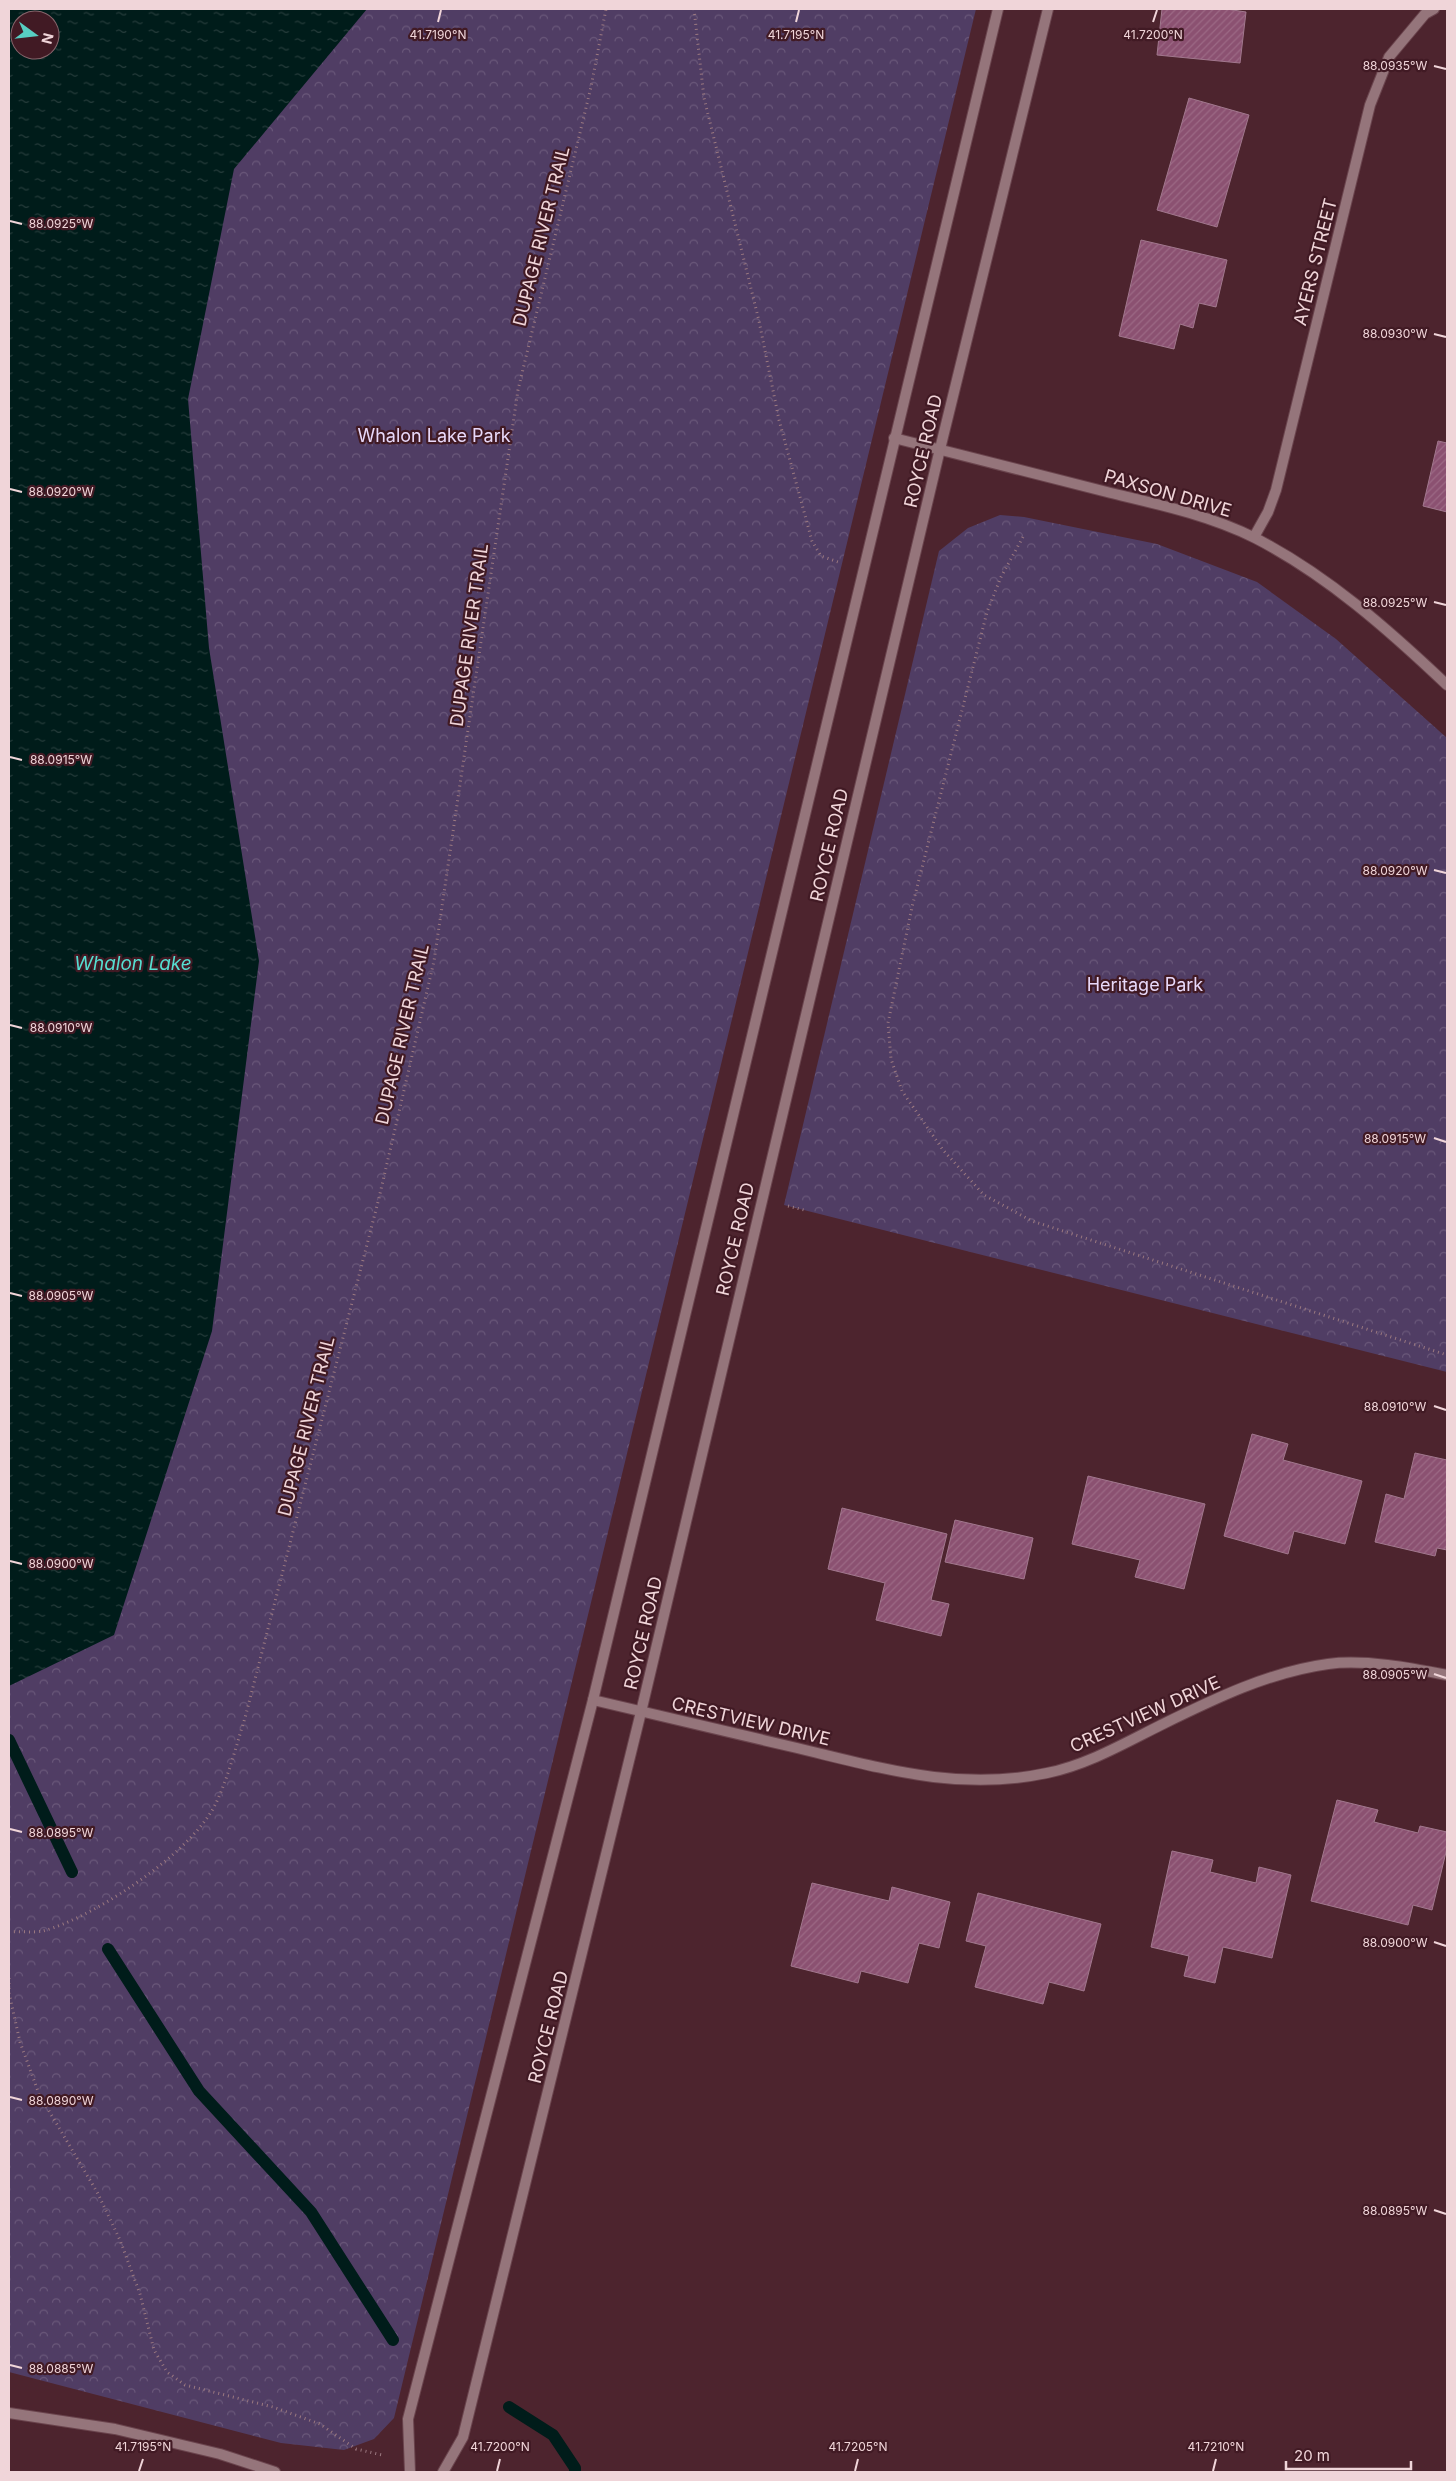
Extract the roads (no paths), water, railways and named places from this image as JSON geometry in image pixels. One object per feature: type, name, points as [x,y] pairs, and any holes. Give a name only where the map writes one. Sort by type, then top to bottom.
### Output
[{"type":"street","name":"ROYCE ROAD","points":[[410,2472],[408,2419],[593,1700],[998,9]]},
{"type":"street","name":"ROYCE ROAD","points":[[443,2472],[464,2437],[641,1712],[940,450],[1048,9]]},
{"type":"street","name":"AYERS STREET","points":[[1254,537],[1268,512],[1276,490],[1370,105],[1389,57],[1425,14],[1434,9]]},
{"type":"street","name":"PAXSON DRIVE","points":[[894,438],[1191,513],[1254,537],[1282,553],[1356,604],[1394,635],[1447,685]]},
{"type":"street","name":"CRESTVIEW DRIVE","points":[[593,1700],[892,1770],[952,1781],[1001,1780],[1048,1773],[1103,1754],[1206,1703],[1262,1680],[1329,1664],[1396,1665],[1447,1675]]},
{"type":"street","points":[[9,2413],[115,2429],[220,2454],[275,2472]]},
{"type":"water","name":"Whalon Lake","points":[[9,9],[367,9],[234,169],[188,399],[209,648],[259,961],[212,1331],[114,1635],[9,1686]]},
{"type":"waterway","points":[[9,1740],[72,1872]]},
{"type":"waterway","points":[[108,1949],[199,2091],[311,2212],[393,2340]]},
{"type":"waterway","points":[[509,2407],[553,2435],[575,2468],[575,2472]]},
{"type":"park label","name":"Whalon Lake Park","points":[[434,435]]},
{"type":"park label","name":"Heritage Park","points":[[1145,984]]}]
